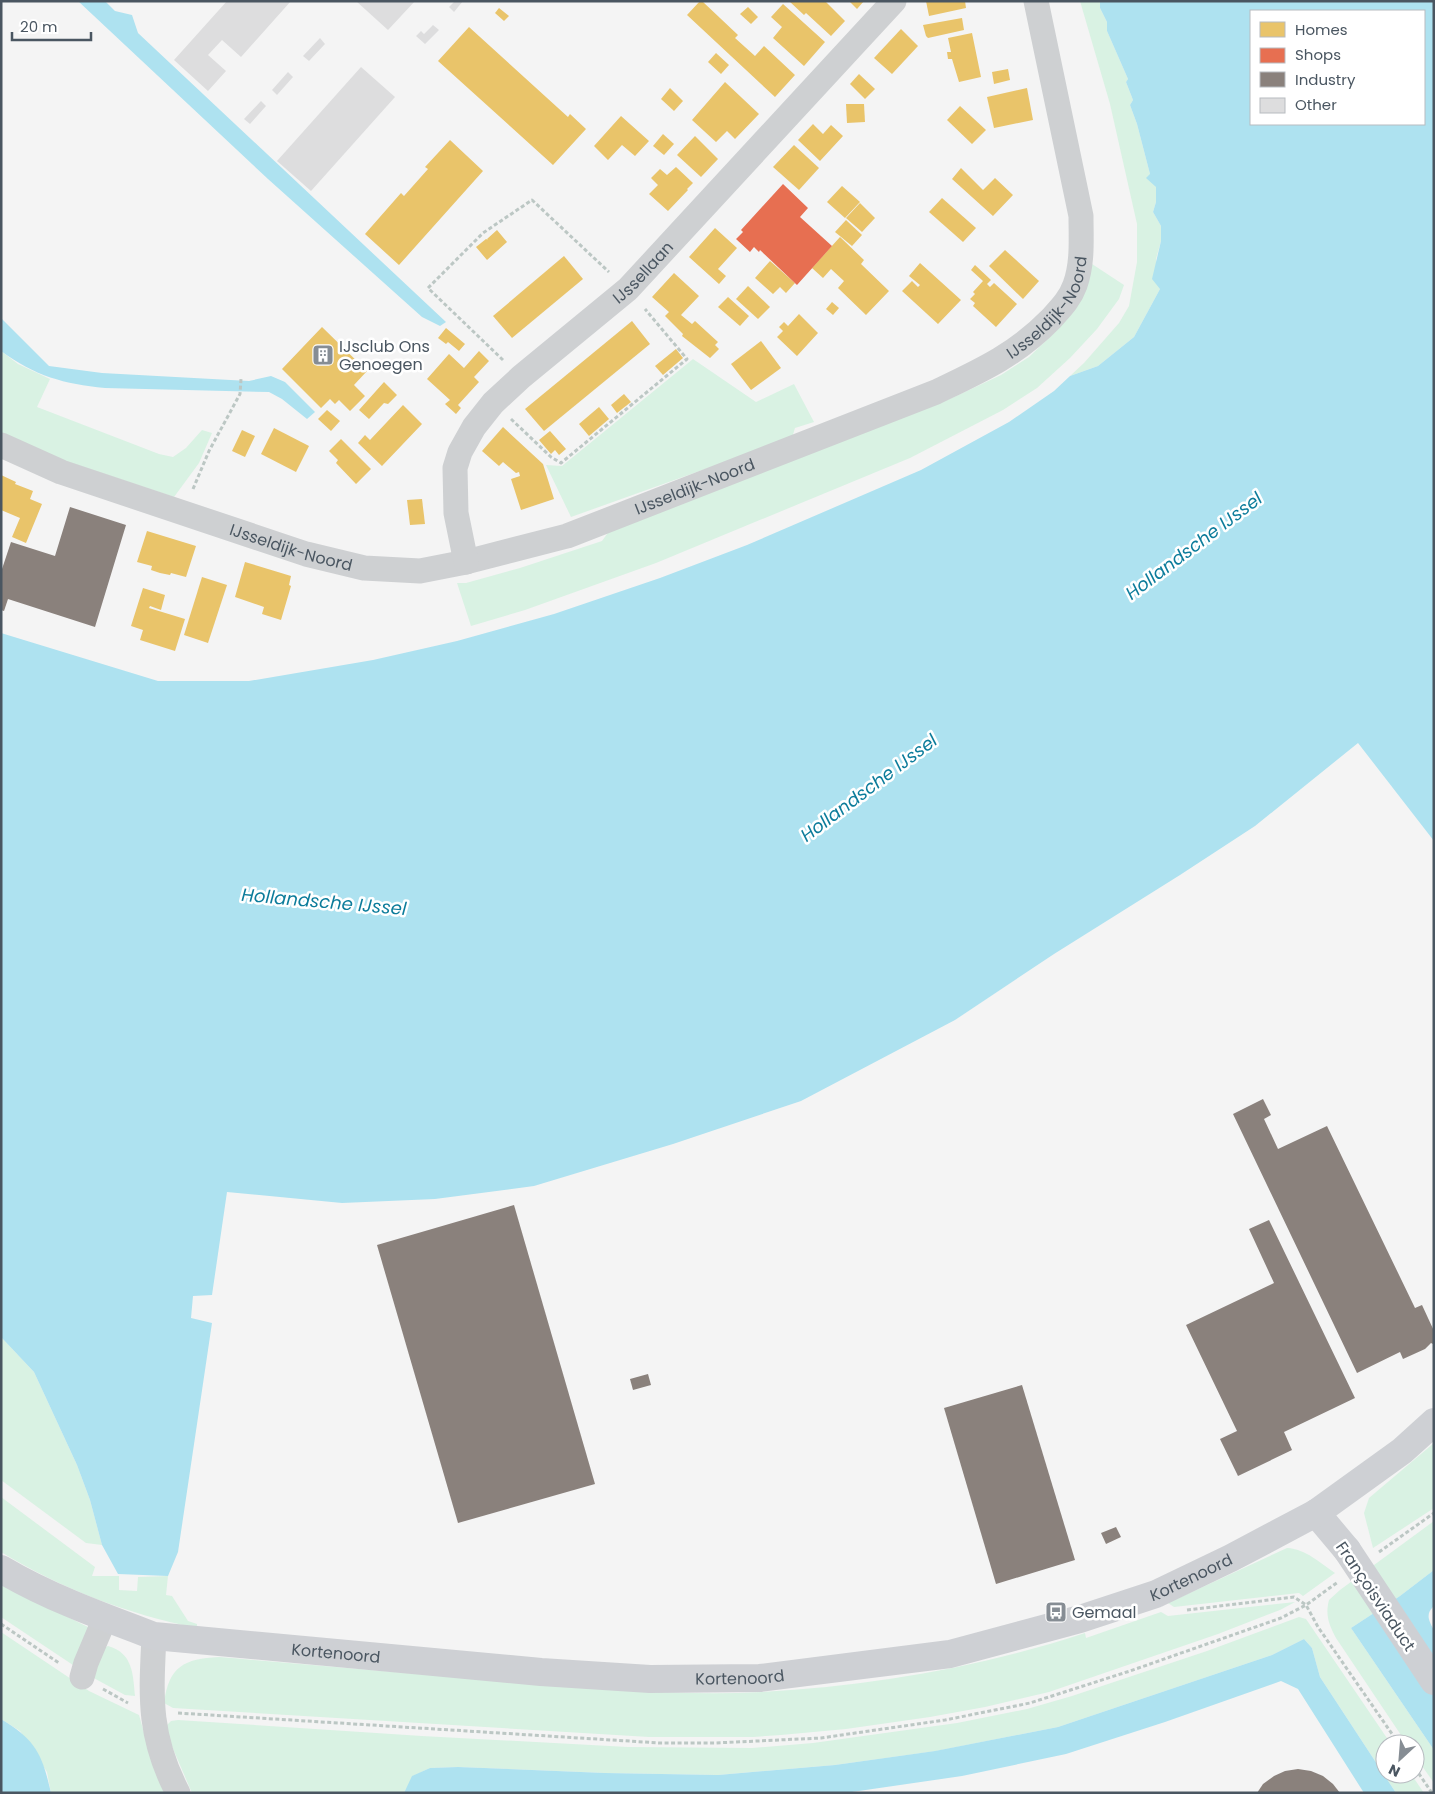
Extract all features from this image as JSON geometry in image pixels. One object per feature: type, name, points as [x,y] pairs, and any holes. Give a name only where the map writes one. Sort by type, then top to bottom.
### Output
[{"type":"street","name":"IJssellaan","points":[[466,562],[456,513],[455,468],[460,452],[474,427],[494,403],[521,377],[628,289],[894,1]]},
{"type":"street","name":"IJsseldijk-Noord","points":[[1,445],[61,472],[306,554],[364,568],[420,571],[466,562],[567,536],[936,392],[984,369],[1014,351],[1042,328],[1065,304],[1076,284],[1081,252],[1081,216],[1036,1]]},
{"type":"street","name":"Kortenoord","points":[[1,1569],[16,1578],[105,1618],[154,1636],[540,1672],[650,1679],[760,1678],[950,1654],[1080,1619],[1156,1594],[1231,1558],[1316,1513],[1402,1451],[1434,1422]]},
{"type":"street","name":"Françoisviaduct","points":[[1316,1513],[1347,1550],[1434,1681]]},
{"type":"street","points":[[82,1677],[105,1618]]},
{"type":"street","points":[[154,1636],[152,1711],[155,1734],[160,1753],[178,1793]]},
{"type":"path","points":[[183,512],[209,451],[240,394],[241,379]]},
{"type":"path","points":[[1156,1594],[1164,1606],[1174,1612],[1294,1597],[1306,1605],[1318,1627],[1392,1734]]},
{"type":"path","points":[[152,1711],[314,1723],[660,1743],[724,1743],[821,1738],[945,1720],[1030,1703],[1201,1647],[1281,1618],[1306,1605]]},
{"type":"green space","points":[[1080,1],[1100,1],[1100,8],[1107,22],[1107,31],[1128,79],[1126,82],[1133,100],[1130,105],[1150,174],[1156,187],[1156,202],[1153,212],[1161,226],[1161,241],[1156,259],[1160,289],[1134,337],[1098,366],[1070,376],[1119,323],[1129,306],[1137,262],[1137,224],[1110,104]]},
{"type":"green space","points":[[1092,264],[1124,285],[1119,299],[1097,329],[1070,358],[1037,388],[1003,410],[910,458],[656,563],[525,610],[471,626],[457,583],[466,583],[520,568],[602,541],[612,527],[952,398],[1001,375],[1029,357],[1055,332]]},
{"type":"green space","points":[[1,351],[18,364],[50,379],[37,407],[159,454],[173,457],[186,448],[202,430],[212,433],[199,463],[174,497],[68,462],[1,434]]},
{"type":"green space","points":[[693,359],[756,402],[794,384],[814,422],[795,428],[792,438],[571,517],[546,465],[562,466]]},
{"type":"green space","points":[[1,1337],[34,1372],[77,1465],[90,1500],[102,1545],[86,1543],[1,1480]]},
{"type":"green space","points":[[1434,1443],[1434,1508],[1373,1548],[1364,1513],[1369,1498]]},
{"type":"green space","points":[[1,1497],[95,1567],[92,1576],[119,1576],[119,1590],[137,1591],[138,1577],[168,1576],[166,1595],[172,1596],[188,1621],[197,1624],[197,1628],[120,1608],[96,1599],[48,1578],[1,1552]]},
{"type":"green space","points":[[1434,1521],[1434,1570],[1400,1596],[1351,1628],[1423,1734],[1400,1734],[1336,1638],[1327,1610],[1329,1600]]},
{"type":"green space","points":[[1287,1548],[1307,1554],[1335,1573],[1303,1596],[1299,1593],[1174,1607],[1168,1603]]},
{"type":"green space","points":[[1,1584],[92,1629],[73,1665],[1,1617]]},
{"type":"green space","points":[[1295,1602],[1280,1610],[1218,1634],[1049,1692],[985,1707],[930,1717],[846,1729],[781,1735],[753,1737],[649,1737],[173,1708],[164,1703],[170,1680],[180,1667],[196,1660],[219,1657],[587,1688],[704,1693],[803,1689],[885,1680],[966,1665],[1006,1656],[1085,1633],[1086,1638],[1161,1612],[1168,1616]]},
{"type":"green space","points":[[1299,1617],[1306,1619],[1384,1734],[1375,1734],[1375,1761],[1320,1677],[1312,1648],[1304,1639],[1272,1655],[1058,1727],[936,1751],[835,1765],[718,1775],[458,1767],[430,1768],[413,1776],[404,1793],[192,1793],[168,1737],[167,1725],[171,1721],[178,1720],[628,1747],[752,1748],[813,1743],[957,1723],[1027,1709],[1207,1651]]},
{"type":"green space","points":[[1,1632],[89,1691],[139,1715],[145,1736],[169,1793],[51,1793],[47,1772],[20,1731],[1,1719]]},
{"type":"green space","points":[[108,1646],[116,1649],[127,1659],[132,1672],[135,1696],[125,1695],[90,1676],[104,1648]]},
{"type":"green space","points":[[1425,1737],[1434,1750],[1434,1783],[1425,1770]]},
{"type":"green space","points":[[1390,1784],[1418,1784],[1424,1793],[1396,1793]]},
{"type":"water","points":[[78,1],[105,1],[115,11],[132,15],[138,33],[446,322],[440,326],[422,317],[268,179]]},
{"type":"water","name":"Hollandsche IJssel","points":[[1100,1],[1434,1],[1434,841],[1358,743],[1255,826],[1054,954],[955,1020],[801,1101],[673,1144],[534,1186],[435,1199],[342,1203],[227,1192],[212,1295],[193,1296],[191,1318],[212,1323],[178,1552],[168,1576],[118,1574],[102,1545],[90,1500],[77,1465],[34,1372],[1,1337],[1,633],[158,681],[249,681],[373,660],[457,641],[554,614],[660,578],[747,545],[921,470],[1009,422],[1054,391],[1070,376],[1098,366],[1134,337],[1160,289],[1152,279],[1161,241],[1161,226],[1153,212],[1156,202],[1156,187],[1146,178],[1150,174],[1130,105],[1133,100],[1126,82],[1128,79],[1107,31],[1107,22],[1100,8]]},
{"type":"water","points":[[1,318],[49,366],[102,373],[249,381],[271,376],[285,382],[315,412],[307,419],[282,399],[269,392],[105,388],[63,381],[38,373],[1,351]]},
{"type":"water","points":[[1434,1570],[1434,1606],[1429,1615],[1429,1621],[1434,1630],[1434,1750],[1425,1734],[1423,1734],[1351,1628],[1400,1596]]},
{"type":"water","points":[[1304,1639],[1312,1648],[1320,1677],[1375,1761],[1375,1784],[1390,1784],[1396,1793],[1364,1793],[1298,1689],[1281,1681],[1165,1722],[1066,1754],[962,1776],[845,1793],[404,1793],[412,1776],[430,1768],[458,1767],[718,1775],[835,1765],[935,1751],[1058,1727],[1272,1655]]},
{"type":"water","points":[[1,1719],[22,1734],[36,1749],[51,1793],[1,1793]]},
{"type":"building: Homes","points":[[700,1],[738,35],[735,38],[755,56],[764,46],[795,75],[775,97],[687,15]]},
{"type":"building: Homes","points":[[789,1],[825,1],[845,21],[831,36],[806,13],[804,15]]},
{"type":"building: Homes","points":[[849,1],[864,1],[857,9]]},
{"type":"building: Homes","points":[[926,1],[965,1],[966,8],[929,16]]},
{"type":"building: Homes","points":[[783,4],[825,42],[804,66],[773,38],[782,27],[771,17]]},
{"type":"building: Homes","points":[[748,7],[758,17],[751,24],[740,14]]},
{"type":"building: Homes","points":[[499,8],[509,16],[504,21],[495,13]]},
{"type":"building: Homes","points":[[962,18],[964,30],[928,38],[926,36],[923,25]]},
{"type":"building: Homes","points":[[469,27],[568,117],[570,114],[586,129],[553,165],[438,61]]},
{"type":"building: Homes","points":[[901,29],[918,46],[892,74],[874,58]]},
{"type":"building: Homes","points":[[972,33],[981,77],[959,82],[952,59],[948,59],[947,52],[951,52],[948,38]]},
{"type":"building: Homes","points":[[716,53],[729,65],[721,74],[708,62]]},
{"type":"building: Homes","points":[[1008,69],[1010,80],[994,84],[992,72]]},
{"type":"building: Homes","points":[[859,74],[875,89],[865,99],[850,84]]},
{"type":"building: Homes","points":[[725,82],[759,114],[735,139],[727,131],[716,142],[692,120]]},
{"type":"building: Homes","points":[[670,88],[683,101],[674,111],[661,99]]},
{"type":"building: Homes","points":[[1027,88],[1033,120],[994,128],[987,97]]},
{"type":"building: Homes","points":[[846,104],[864,104],[865,122],[847,123]]},
{"type":"building: Homes","points":[[960,106],[986,130],[972,144],[947,120]]},
{"type":"building: Homes","points":[[621,116],[649,141],[635,156],[622,145],[608,160],[594,146]]},
{"type":"building: Homes","points":[[813,124],[823,134],[831,125],[843,136],[820,161],[798,140]]},
{"type":"building: Homes","points":[[663,134],[674,144],[664,155],[653,146]]},
{"type":"building: Homes","points":[[695,136],[718,159],[701,177],[677,155]]},
{"type":"building: Homes","points":[[450,140],[483,171],[399,265],[365,234],[401,193],[404,196],[428,169],[425,167]]},
{"type":"building: Homes","points":[[794,145],[819,168],[799,190],[773,167]]},
{"type":"building: Homes","points":[[676,167],[693,183],[668,211],[649,194],[658,185],[651,178],[660,169],[667,175]]},
{"type":"building: Homes","points":[[961,168],[983,190],[995,178],[1013,195],[993,216],[952,179]]},
{"type":"building: Homes","points":[[842,186],[860,202],[845,218],[827,202]]},
{"type":"building: Homes","points":[[942,198],[976,228],[963,242],[929,212]]},
{"type":"building: Homes","points":[[860,203],[875,218],[862,232],[846,218]]},
{"type":"building: Homes","points":[[846,220],[862,235],[852,246],[835,232]]},
{"type":"building: Homes","points":[[715,228],[737,248],[718,269],[726,276],[719,284],[689,257]]},
{"type":"building: Homes","points":[[497,230],[507,242],[487,260],[476,247],[486,239],[488,240]]},
{"type":"building: Homes","points":[[840,237],[864,260],[861,264],[889,291],[866,315],[838,288],[844,281],[831,269],[823,278],[812,268]]},
{"type":"building: Homes","points":[[1005,250],[1039,281],[1023,299],[989,266]]},
{"type":"building: Homes","points":[[564,256],[583,279],[512,338],[493,316]]},
{"type":"building: Homes","points":[[770,261],[795,283],[786,293],[780,287],[773,294],[755,278]]},
{"type":"building: Homes","points":[[920,263],[961,300],[938,324],[902,291],[912,281],[918,287],[920,285],[909,276]]},
{"type":"building: Homes","points":[[975,265],[991,280],[987,284],[990,287],[994,283],[1017,304],[996,327],[973,306],[975,303],[970,299],[975,294],[973,292],[983,281],[971,270]]},
{"type":"building: Homes","points":[[674,273],[699,296],[681,315],[692,324],[695,321],[718,342],[715,345],[719,349],[710,358],[682,336],[683,334],[665,316],[669,312],[652,297]]},
{"type":"building: Homes","points":[[748,286],[770,307],[758,319],[736,299]]},
{"type":"building: Homes","points":[[728,297],[749,316],[740,326],[718,307]]},
{"type":"building: Homes","points":[[832,302],[839,308],[833,315],[826,309]]},
{"type":"building: Homes","points":[[799,314],[818,333],[797,356],[777,337],[783,331],[779,327],[784,322],[788,326]]},
{"type":"building: Homes","points":[[632,321],[650,344],[544,431],[525,409]]},
{"type":"building: Homes","name":"IJsclub Ons Genoegen","points":[[322,327],[367,371],[354,385],[365,396],[350,411],[339,400],[335,404],[330,399],[321,408],[282,369]]},
{"type":"building: Homes","points":[[446,328],[465,344],[459,351],[448,342],[446,344],[438,338]]},
{"type":"building: Homes","points":[[761,341],[781,368],[751,390],[731,364]]},
{"type":"building: Homes","points":[[676,349],[683,358],[663,375],[655,366]]},
{"type":"building: Homes","points":[[479,351],[489,361],[474,377],[479,382],[458,405],[461,408],[456,414],[445,404],[450,400],[427,379],[449,354],[464,368]]},
{"type":"building: Homes","points":[[384,382],[397,395],[388,404],[384,403],[369,419],[359,410]]},
{"type":"building: Homes","points":[[624,394],[631,402],[617,413],[611,405]]},
{"type":"building: Homes","points":[[403,405],[422,424],[382,466],[358,443],[365,435],[370,440]]},
{"type":"building: Homes","points":[[599,407],[609,419],[589,436],[579,424]]},
{"type":"building: Homes","points":[[327,410],[340,421],[331,431],[318,419]]},
{"type":"building: Homes","points":[[503,427],[543,464],[554,499],[521,510],[511,479],[520,476],[519,472],[516,473],[503,462],[499,466],[482,451]]},
{"type":"building: Homes","points":[[274,428],[309,446],[296,472],[261,454]]},
{"type":"building: Homes","points":[[242,430],[255,436],[245,457],[232,451]]},
{"type":"building: Homes","points":[[550,431],[566,449],[559,455],[555,450],[551,454],[539,440]]},
{"type":"building: Homes","points":[[341,439],[371,469],[356,484],[336,463],[338,460],[329,451]]},
{"type":"building: Homes","points":[[1,475],[16,482],[15,484],[33,491],[30,499],[42,504],[26,543],[12,537],[20,518],[1,510]]},
{"type":"building: Homes","points":[[422,499],[425,524],[410,525],[407,500]]},
{"type":"building: Homes","points":[[147,531],[196,546],[186,577],[171,573],[170,575],[160,573],[151,570],[152,566],[137,562]]},
{"type":"building: Homes","points":[[245,562],[291,576],[289,585],[291,586],[281,620],[262,614],[264,607],[235,597]]},
{"type":"building: Homes","points":[[202,577],[227,585],[208,643],[184,635]]},
{"type":"building: Homes","points":[[143,588],[165,595],[161,610],[150,606],[149,608],[185,619],[175,651],[140,640],[143,630],[131,626]]},
{"type":"building: Shops","points":[[783,184],[808,208],[800,217],[832,246],[797,285],[760,250],[759,252],[754,247],[750,252],[736,239],[743,232],[741,230]]},
{"type":"building: Industry","points":[[70,507],[126,525],[95,627],[8,599],[4,611],[1,610],[1,572],[11,542],[55,556]]},
{"type":"building: Industry","points":[[1263,1099],[1271,1115],[1264,1119],[1278,1149],[1327,1126],[1415,1308],[1422,1305],[1434,1331],[1433,1344],[1431,1343],[1425,1349],[1403,1359],[1400,1352],[1357,1373],[1233,1114]]},
{"type":"building: Industry","points":[[514,1205],[595,1484],[458,1523],[377,1245]]},
{"type":"building: Industry","points":[[1269,1220],[1355,1398],[1284,1432],[1292,1450],[1238,1476],[1220,1439],[1237,1431],[1186,1325],[1274,1283],[1249,1229]]},
{"type":"building: Industry","points":[[648,1374],[651,1385],[633,1390],[630,1379]]},
{"type":"building: Industry","points":[[1022,1385],[1075,1560],[996,1584],[944,1408]]},
{"type":"building: Industry","points":[[1116,1527],[1121,1537],[1106,1544],[1101,1533]]},
{"type":"building: Industry","points":[[1298,1769],[1311,1771],[1323,1776],[1340,1793],[1257,1793],[1263,1784],[1274,1776],[1285,1771]]},
{"type":"building: Other","points":[[227,1],[291,1],[241,57],[222,40],[208,55],[226,71],[208,91],[174,60]]},
{"type":"building: Other","points":[[356,1],[415,1],[388,30]]},
{"type":"building: Other","points":[[455,1],[463,1],[454,12],[449,7]]},
{"type":"building: Other","points":[[433,25],[439,30],[425,44],[416,36],[421,31],[424,34]]},
{"type":"building: Other","points":[[320,38],[325,44],[309,61],[303,56]]},
{"type":"building: Other","points":[[361,67],[395,97],[311,191],[277,161]]},
{"type":"building: Other","points":[[288,72],[293,77],[277,95],[272,90]]},
{"type":"building: Other","points":[[261,101],[266,106],[250,124],[244,119]]},
{"type":"place","name":"IJsclub Ons Genoegen","points":[[323,355]]},
{"type":"place","name":"Gemaal","points":[[1056,1612]]}]
